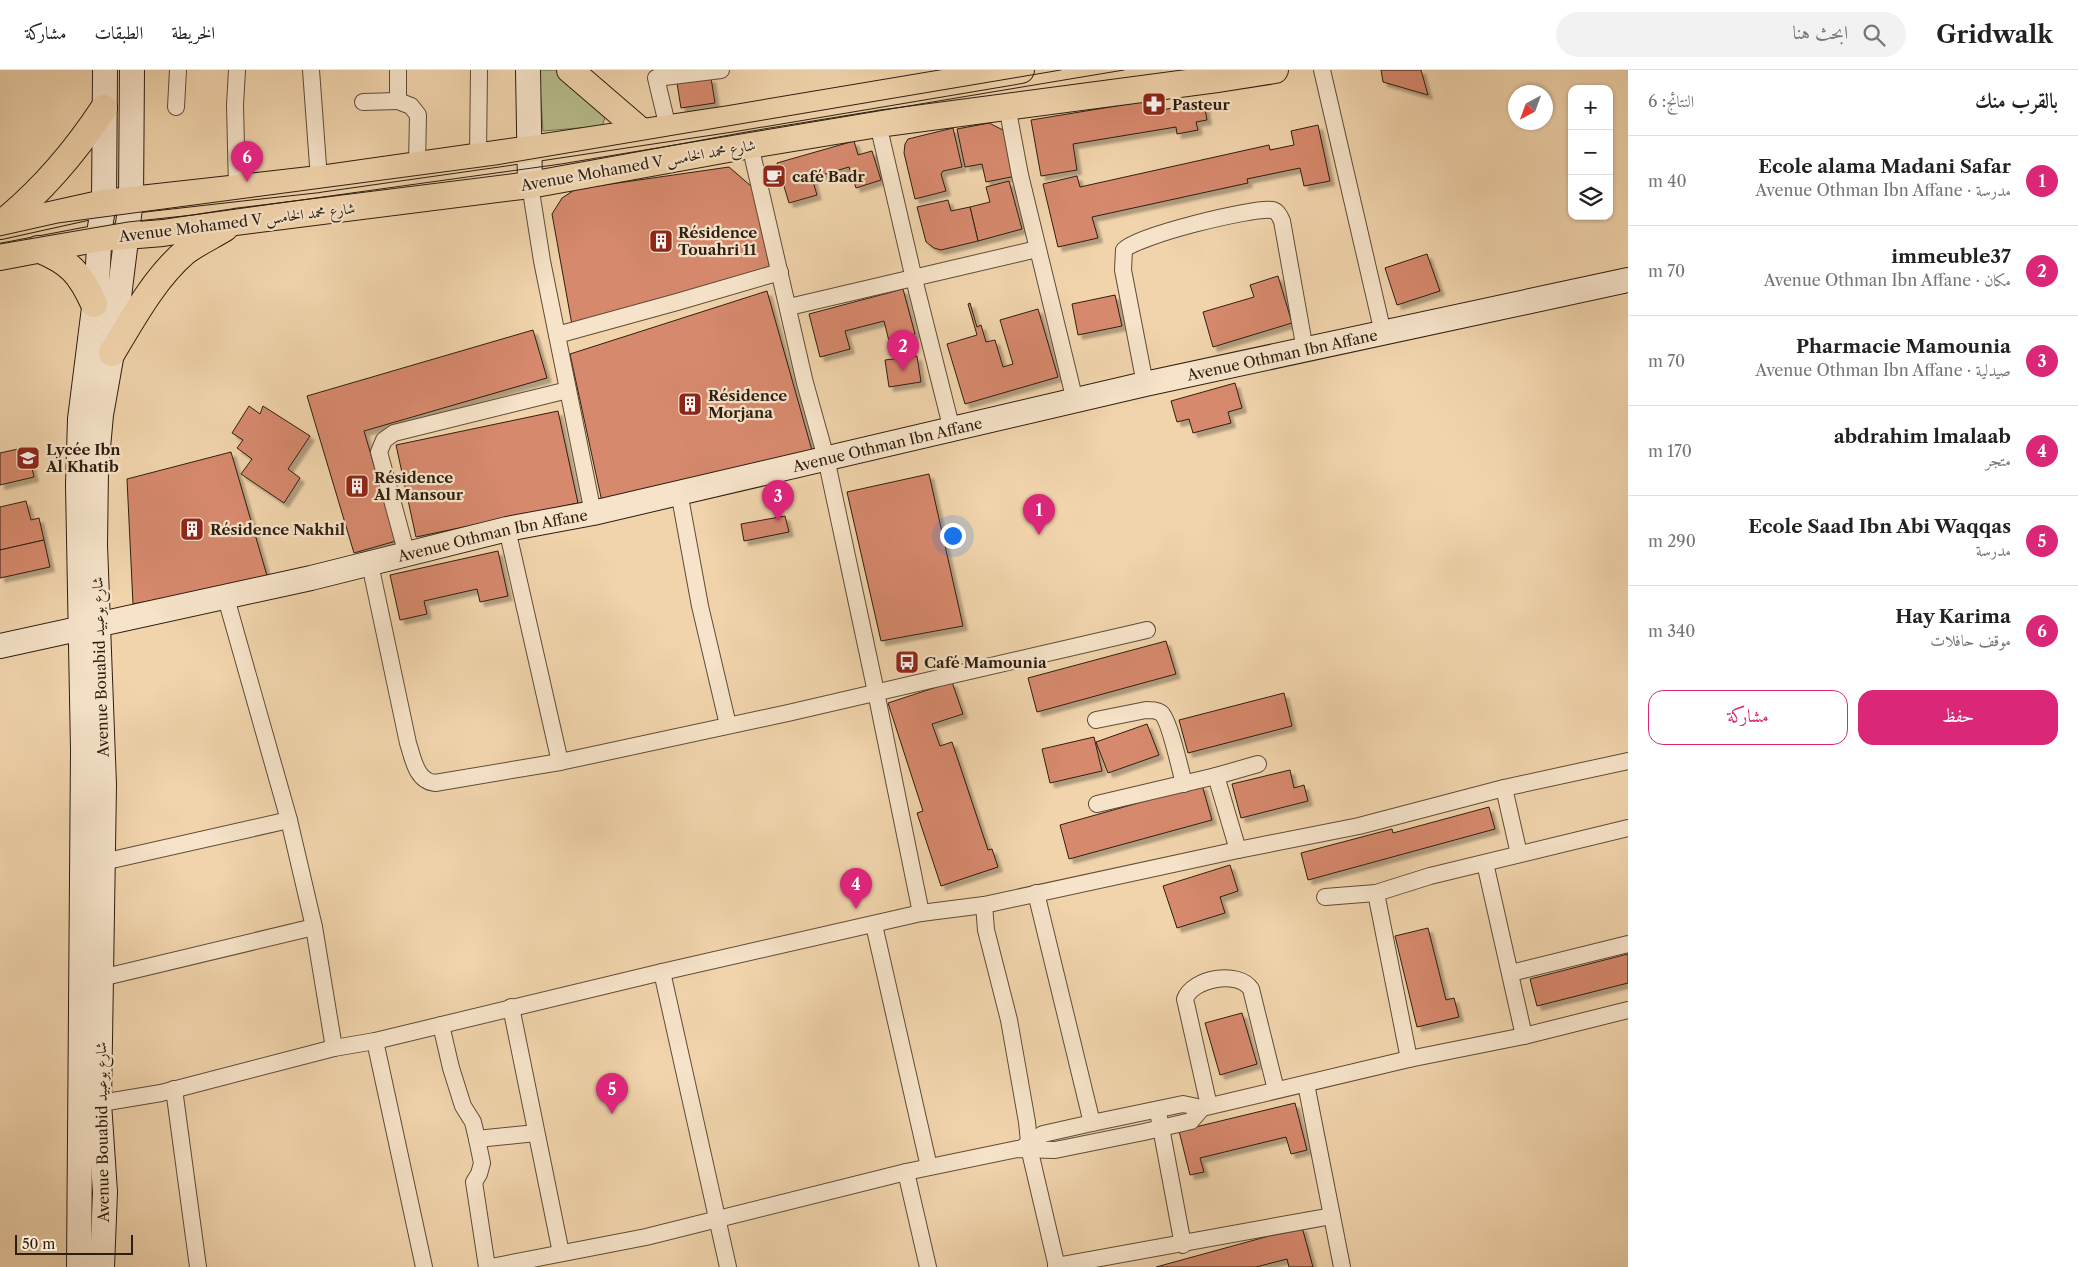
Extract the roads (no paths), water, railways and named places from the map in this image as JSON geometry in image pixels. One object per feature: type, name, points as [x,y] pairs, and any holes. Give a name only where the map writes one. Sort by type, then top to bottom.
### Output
[{"type":"main road","points":[[570,70],[641,131]]},
{"type":"main road","name":"Avenue Mohamed V شارع محمد الخامس","points":[[0,226],[104,203],[319,180],[668,128],[1022,70]]},
{"type":"main road","name":"Avenue Mohamed V شارع محمد الخامس","points":[[0,257],[100,238],[125,237],[530,185],[878,124],[1217,80],[1275,70]]},
{"type":"main road","points":[[0,226],[27,203],[60,168],[104,108]]},
{"type":"main road","points":[[112,353],[156,284],[174,264],[186,252],[235,222]]},
{"type":"main road","points":[[38,249],[56,256],[76,273],[84,282],[94,304]]},
{"type":"street","name":"Avenue Bouabid شارع بوعبيد","points":[[79,1267],[101,978],[104,785],[78,485],[80,418],[104,203],[105,70]]},
{"type":"street","name":"Avenue Bouabid شارع بوعبيد","points":[[102,1267],[105,1192],[90,1104],[83,750],[95,545],[96,469],[102,407],[112,353],[131,200],[132,70]]},
{"type":"street","points":[[176,107],[178,70]]},
{"type":"street","points":[[237,70],[235,105],[237,189]]},
{"type":"street","points":[[311,70],[319,180]]},
{"type":"street","points":[[398,70],[398,101]]},
{"type":"street","points":[[478,155],[479,70]]},
{"type":"street","points":[[528,70],[530,185],[542,261],[593,513]]},
{"type":"street","points":[[668,128],[650,74],[721,70]]},
{"type":"street","points":[[1322,70],[1383,333]]},
{"type":"street","points":[[363,102],[398,101],[411,106],[418,115],[417,165]]},
{"type":"street","points":[[1007,106],[1038,249],[1075,401]]},
{"type":"street","points":[[878,124],[952,430]]},
{"type":"street","points":[[750,145],[789,307],[805,383],[826,458],[921,913]]},
{"type":"street","points":[[1145,384],[1123,270],[1124,250],[1131,244],[1144,239],[1244,212],[1271,210],[1278,213],[1282,221],[1305,350]]},
{"type":"street","points":[[789,307],[1038,249]]},
{"type":"street","points":[[557,335],[780,272]]},
{"type":"street","name":"Avenue Othman Ibn Affane","points":[[0,646],[226,598],[407,555],[506,529],[593,513],[1145,384],[1628,280]]},
{"type":"street","points":[[407,555],[379,452],[379,448],[384,440],[394,433],[568,390]]},
{"type":"street","points":[[679,492],[700,606],[728,725]]},
{"type":"street","points":[[506,529],[560,762]]},
{"type":"street","points":[[370,564],[408,743],[421,776],[435,783],[560,762],[788,713],[1147,630]]},
{"type":"street","points":[[226,598],[289,820],[314,927],[334,1048]]},
{"type":"street","points":[[1096,720],[1146,710],[1154,710],[1162,714],[1167,723],[1184,784]]},
{"type":"street","points":[[90,1104],[174,1089],[334,1048],[375,1041],[662,972],[921,913],[984,905],[1359,826],[1504,788],[1628,761]]},
{"type":"street","points":[[1097,804],[1184,784],[1258,764]]},
{"type":"street","points":[[1216,776],[1238,850]]},
{"type":"street","points":[[1504,788],[1519,854]]},
{"type":"street","points":[[103,862],[289,820]]},
{"type":"street","points":[[1325,897],[1376,893],[1430,876],[1628,828]]},
{"type":"street","points":[[1486,862],[1524,1036]]},
{"type":"street","points":[[1036,893],[1092,1123]]},
{"type":"street","points":[[1376,893],[1409,1059]]},
{"type":"street","points":[[984,905],[986,930],[1010,1030],[1027,1122],[1027,1147],[1056,1267],[1332,1216]]},
{"type":"street","points":[[874,925],[929,1167]]},
{"type":"street","points":[[101,978],[314,927]]},
{"type":"street","points":[[1511,972],[1628,944]]},
{"type":"street","points":[[662,972],[728,1267]]},
{"type":"street","points":[[1206,1107],[1185,999],[1190,989],[1206,982],[1235,979],[1244,982],[1248,986],[1255,1002],[1276,1090]]},
{"type":"street","points":[[511,1008],[561,1253]]},
{"type":"street","points":[[1027,1147],[1043,1134],[1183,1104],[1206,1107],[1409,1059],[1524,1036],[1628,1010]]},
{"type":"street","points":[[441,1025],[451,1068],[463,1106],[473,1122],[482,1163],[479,1174],[474,1182],[489,1267],[646,1237],[929,1167],[1027,1147],[1063,1149],[1160,1128],[1191,1121],[1206,1107]]},
{"type":"street","points":[[375,1041],[424,1267]]},
{"type":"street","points":[[1306,1084],[1342,1267]]},
{"type":"street","points":[[174,1089],[198,1267]]},
{"type":"street","points":[[1158,1110],[1183,1244]]},
{"type":"street","points":[[477,1139],[536,1132]]},
{"type":"street","points":[[906,1172],[928,1267]]},
{"type":"tram line","points":[[0,236],[58,223],[496,165],[1061,70]]},
{"type":"tram line","points":[[0,244],[128,222],[193,215],[561,164],[1124,70]]},
{"type":"place","name":"Pasteur","points":[[1154,104]]},
{"type":"place","name":"café Badr","points":[[774,176]]},
{"type":"place","name":"Hay Karima","points":[[247,182]]},
{"type":"place","name":"Résidence Touahri 11","points":[[661,241]]},
{"type":"place","name":"immeuble37","points":[[903,371]]},
{"type":"place","name":"Résidence Morjana","points":[[690,404]]},
{"type":"place","name":"Lycée Ibn Al Khatib","points":[[28,458]]},
{"type":"place","name":"Résidence Al Mansour","points":[[357,486]]},
{"type":"place","name":"Pharmacie Mamounia","points":[[778,521]]},
{"type":"place","name":"Résidence Nakhil","points":[[192,529]]},
{"type":"place","name":"Ecole alama Madani Safar","points":[[1039,535]]},
{"type":"place","name":"Café Mamounia","points":[[907,662]]},
{"type":"place","name":"abdrahim lmalaab","points":[[856,909]]},
{"type":"place","name":"Ecole Saad Ibn Abi Waqqas","points":[[612,1114]]}]
